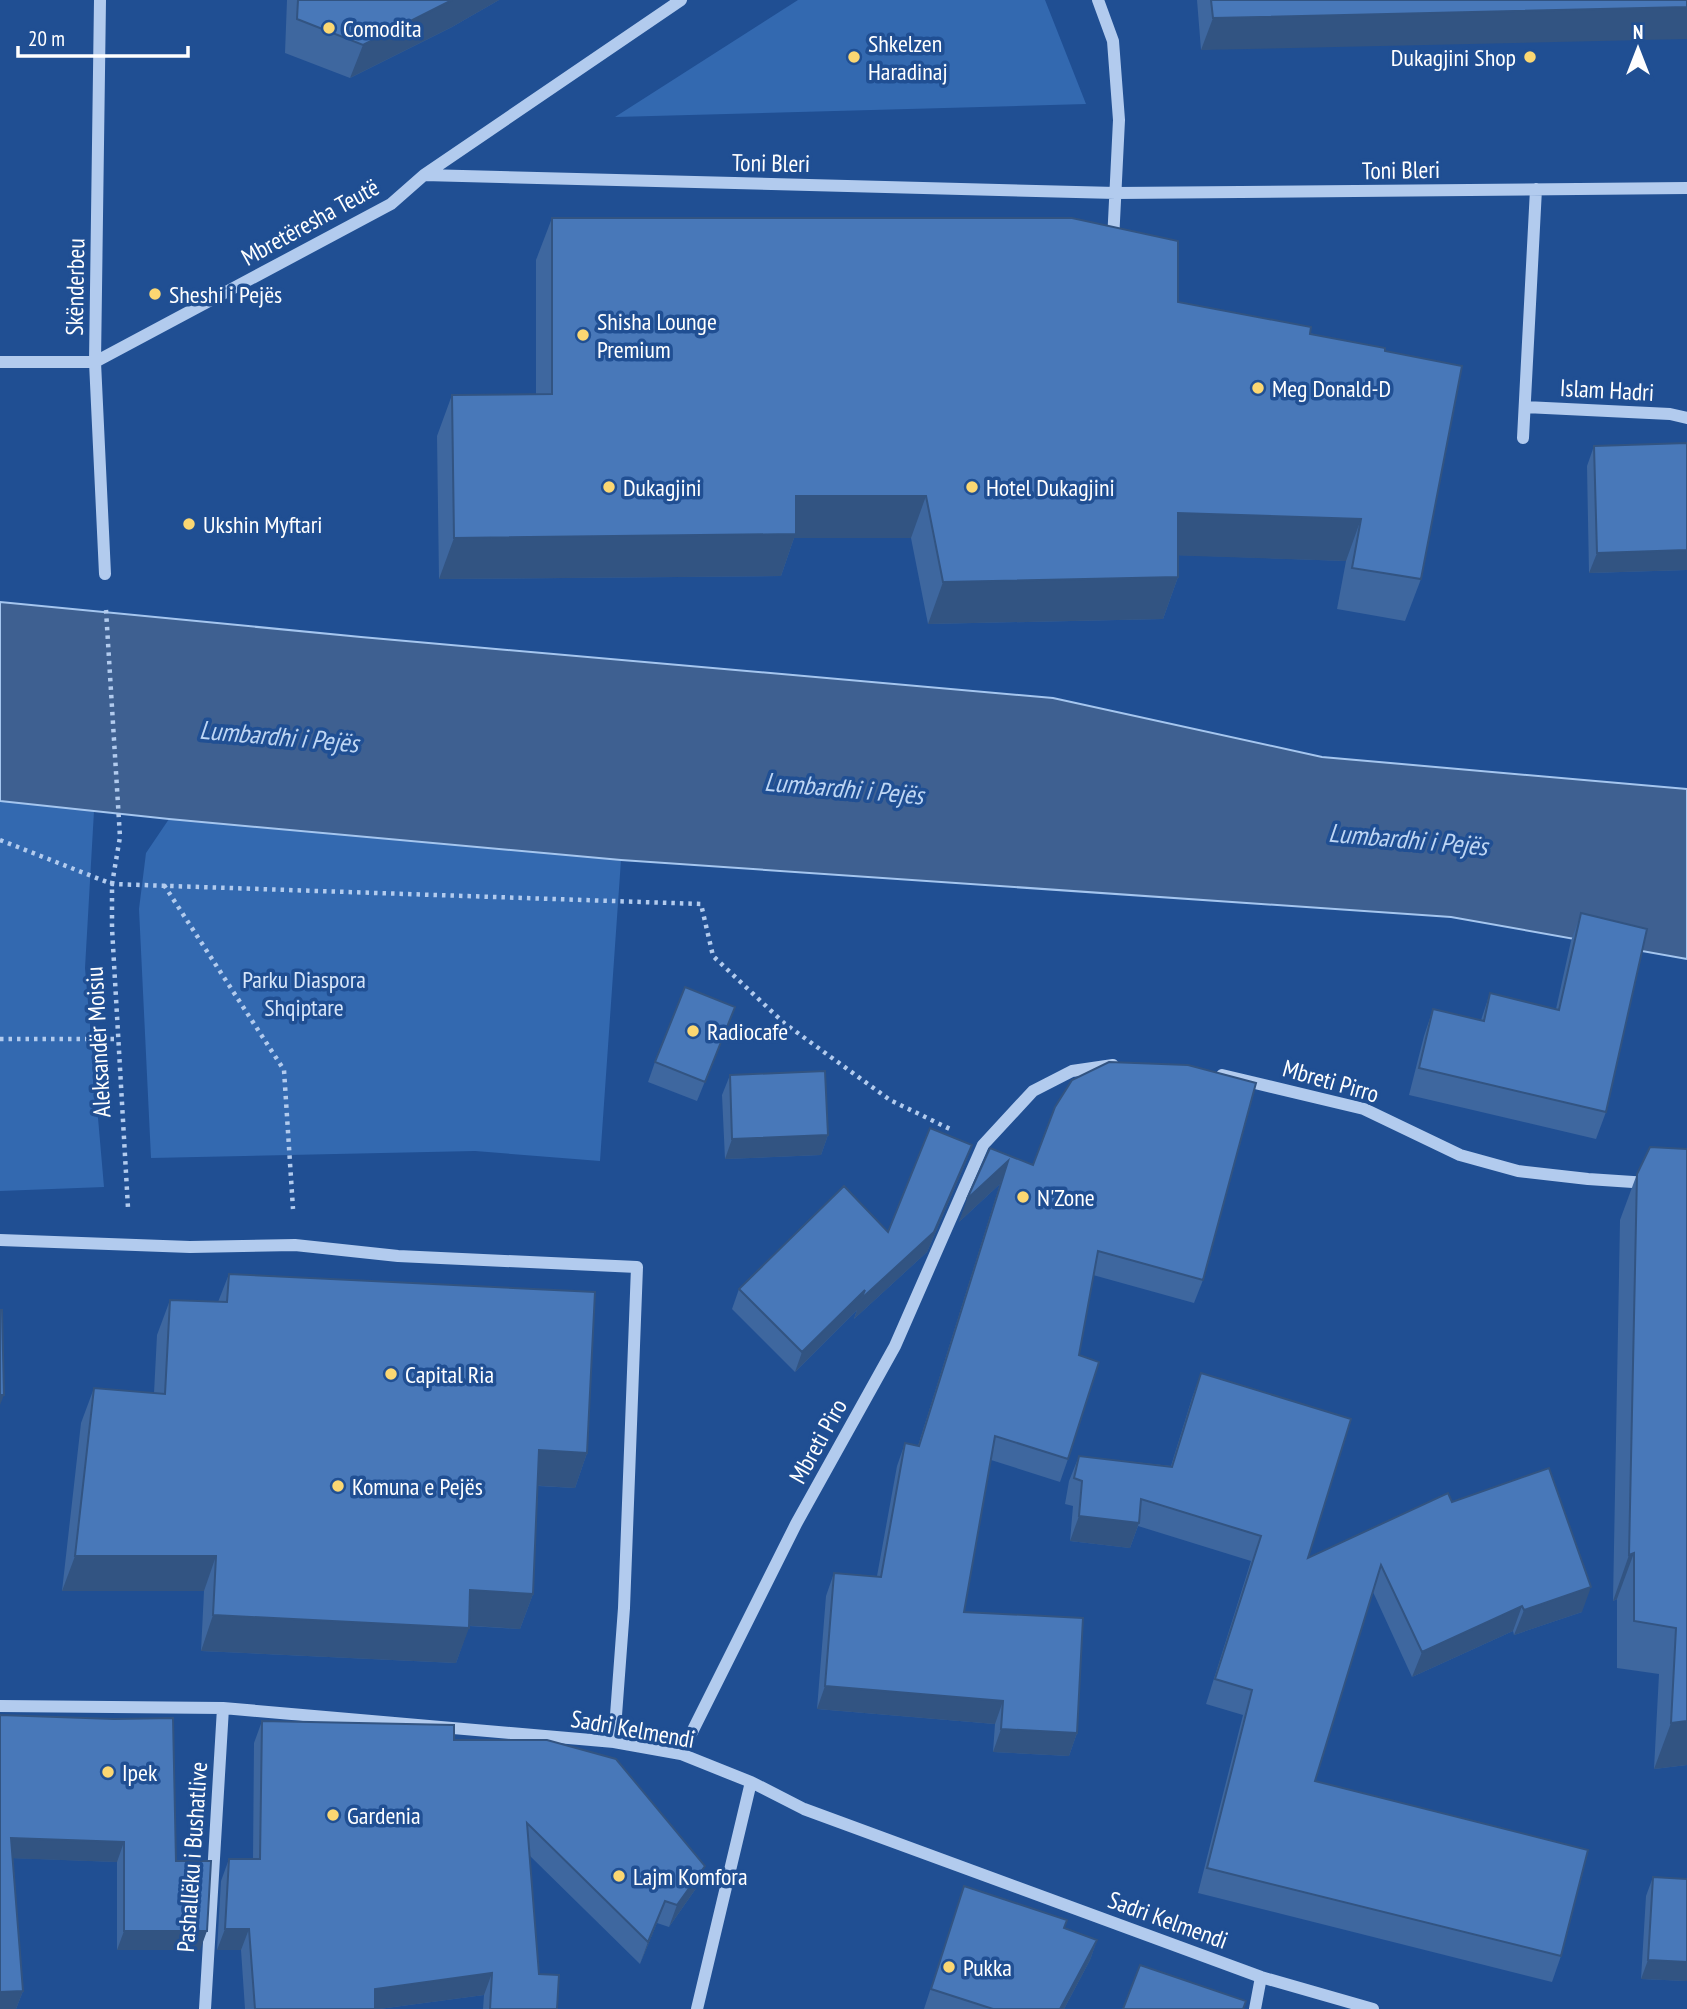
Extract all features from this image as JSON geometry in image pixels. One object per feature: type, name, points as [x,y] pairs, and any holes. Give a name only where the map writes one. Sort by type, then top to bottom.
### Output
[{"type":"street","name":"Skënderbeu","points":[[100,0],[95,362],[105,574]]},
{"type":"street","name":"Mbretëresha Teutë","points":[[0,362],[95,362],[391,204],[424,175],[681,0]]},
{"type":"street","points":[[1098,0],[1113,41],[1119,120],[1112,252]]},
{"type":"street","name":"Toni Bleri","points":[[424,175],[1116,193],[1687,188]]},
{"type":"street","points":[[1523,438],[1536,189]]},
{"type":"street","name":"Islam Hadri","points":[[1525,407],[1670,414],[1687,418]]},
{"type":"street","points":[[983,1144],[1033,1091],[1072,1071],[1127,1065]]},
{"type":"street","name":"Mbreti Pirro","points":[[1207,1072],[1364,1109],[1460,1155],[1518,1171],[1588,1179],[1662,1183]]},
{"type":"street","name":"Mbreti Piro","points":[[681,1754],[796,1524],[895,1346],[983,1144]]},
{"type":"street","points":[[0,1240],[190,1247],[295,1245],[398,1256],[637,1267],[624,1608],[614,1742]]},
{"type":"street","name":"Sadri Kelmendi","points":[[0,1706],[223,1708],[614,1742],[681,1754],[751,1782],[804,1810],[1261,1977],[1373,2009]]},
{"type":"street","name":"Pashallëku i Bushatlive","points":[[205,2009],[223,1708]]},
{"type":"street","points":[[696,2009],[751,1782]]},
{"type":"street","points":[[1255,2009],[1261,1977]]},
{"type":"path","name":"Aleksandër Moisiu","points":[[106,608],[120,837],[112,884],[130,1244]]},
{"type":"path","points":[[0,840],[112,884],[701,904],[713,957],[783,1023],[890,1100],[983,1144]]},
{"type":"path","points":[[164,885],[284,1070],[295,1245]]},
{"type":"path","points":[[0,1039],[119,1039]]},
{"type":"green space","points":[[798,0],[1045,0],[1086,104],[615,117]]},
{"type":"green space","points":[[0,801],[94,811],[85,968],[104,1187],[0,1191]]},
{"type":"green space","name":"Parku Diaspora Shqiptare","points":[[169,819],[621,860],[600,1161],[475,1151],[151,1158],[139,909],[146,853]]},
{"type":"water","name":"Lumbardhi i Pejës","points":[[0,602],[1053,698],[1322,757],[1687,789],[1687,959],[1451,917],[621,860],[0,801]]},
{"type":"building","points":[[298,0],[452,0],[363,45],[297,19]]},
{"type":"building","points":[[1211,0],[1687,0],[1687,7],[1213,18]]},
{"type":"building","points":[[552,218],[1072,218],[1178,241],[1178,302],[1311,327],[1310,334],[1462,366],[1421,579],[1352,568],[1361,519],[1178,513],[1178,577],[943,582],[926,496],[796,496],[796,534],[454,538],[452,395],[552,394]]},
{"type":"building","points":[[1687,443],[1687,550],[1597,553],[1594,446]]},
{"type":"building","points":[[1581,913],[1647,929],[1606,1112],[1419,1068],[1433,1009],[1484,1021],[1490,993],[1559,1010]]},
{"type":"building","points":[[685,987],[735,1007],[705,1082],[655,1062]]},
{"type":"building","points":[[1109,1062],[1188,1065],[1256,1083],[1203,1280],[1098,1251],[1079,1355],[1099,1362],[1068,1459],[995,1436],[964,1612],[1083,1618],[1077,1733],[1001,1729],[1003,1701],[825,1686],[834,1573],[881,1577],[905,1443],[919,1446],[1008,1161],[967,1199],[990,1148],[1033,1165],[1055,1107],[1072,1080]]},
{"type":"building","points":[[825,1071],[828,1135],[732,1139],[730,1075]]},
{"type":"building","points":[[930,1128],[972,1145],[934,1232],[861,1299],[865,1290],[802,1352],[739,1289],[844,1186],[888,1232]]},
{"type":"building","points":[[1650,1147],[1687,1149],[1687,1721],[1671,1723],[1676,1628],[1634,1621],[1634,1553],[1629,1555],[1637,1174]]},
{"type":"building","name":"Komuna e Pejës","points":[[229,1274],[595,1292],[587,1453],[539,1450],[533,1594],[470,1590],[469,1628],[213,1615],[216,1556],[75,1556],[94,1388],[165,1394],[170,1300],[227,1302]]},
{"type":"building","points":[[2,1310],[4,1395],[0,1395]]},
{"type":"building","points":[[1201,1373],[1351,1419],[1308,1558],[1448,1493],[1452,1502],[1549,1468],[1591,1587],[1524,1610],[1522,1606],[1422,1652],[1381,1565],[1315,1781],[1588,1850],[1561,1956],[1207,1868],[1252,1690],[1215,1679],[1261,1536],[1141,1499],[1139,1523],[1079,1516],[1082,1481],[1074,1478],[1079,1456],[1172,1467]]},
{"type":"building","points":[[0,1715],[173,1718],[176,1861],[211,1861],[207,1931],[124,1931],[124,1842],[11,1838],[23,1991],[0,1992]]},
{"type":"building","points":[[262,1721],[454,1725],[454,1740],[547,1740],[616,1759],[705,1866],[677,1905],[665,1901],[648,1942],[527,1823],[539,1974],[559,1975],[557,2009],[490,2009],[492,1973],[375,1989],[375,2009],[255,2009],[249,1929],[225,1929],[229,1859],[260,1859]]},
{"type":"building","points":[[1653,1877],[1687,1879],[1687,1962],[1648,1960]]},
{"type":"building","points":[[964,1886],[1067,1920],[1064,1928],[1097,1940],[1060,2009],[993,2009],[931,1989]]},
{"type":"building","points":[[1140,1965],[1246,2001],[1243,2009],[1123,2009]]},
{"type":"place","name":"Comodita","points":[[329,28]]},
{"type":"place","name":"Shkelzen Haradinaj","points":[[854,57]]},
{"type":"place","name":"Dukagjini Shop","points":[[1530,57]]},
{"type":"place","name":"Sheshi i Pejës","points":[[155,294]]},
{"type":"place","name":"Shisha Lounge Premium","points":[[583,335]]},
{"type":"place","name":"Meg Donald-D","points":[[1258,388]]},
{"type":"place","name":"Dukagjini","points":[[609,487]]},
{"type":"place","name":"Hotel Dukagjini","points":[[972,487]]},
{"type":"place","name":"Ukshin Myftari","points":[[189,524]]},
{"type":"place","name":"Radiocafe","points":[[693,1031]]},
{"type":"place","name":"N'Zone","points":[[1023,1197]]},
{"type":"place","name":"Capital Ria","points":[[391,1374]]},
{"type":"place","name":"Komuna e Pejës","points":[[338,1486]]},
{"type":"place","name":"Ipek","points":[[108,1772]]},
{"type":"place","name":"Gardenia","points":[[333,1815]]},
{"type":"place","name":"Lajm Komfora","points":[[619,1876]]},
{"type":"place","name":"Pukka","points":[[949,1967]]}]
